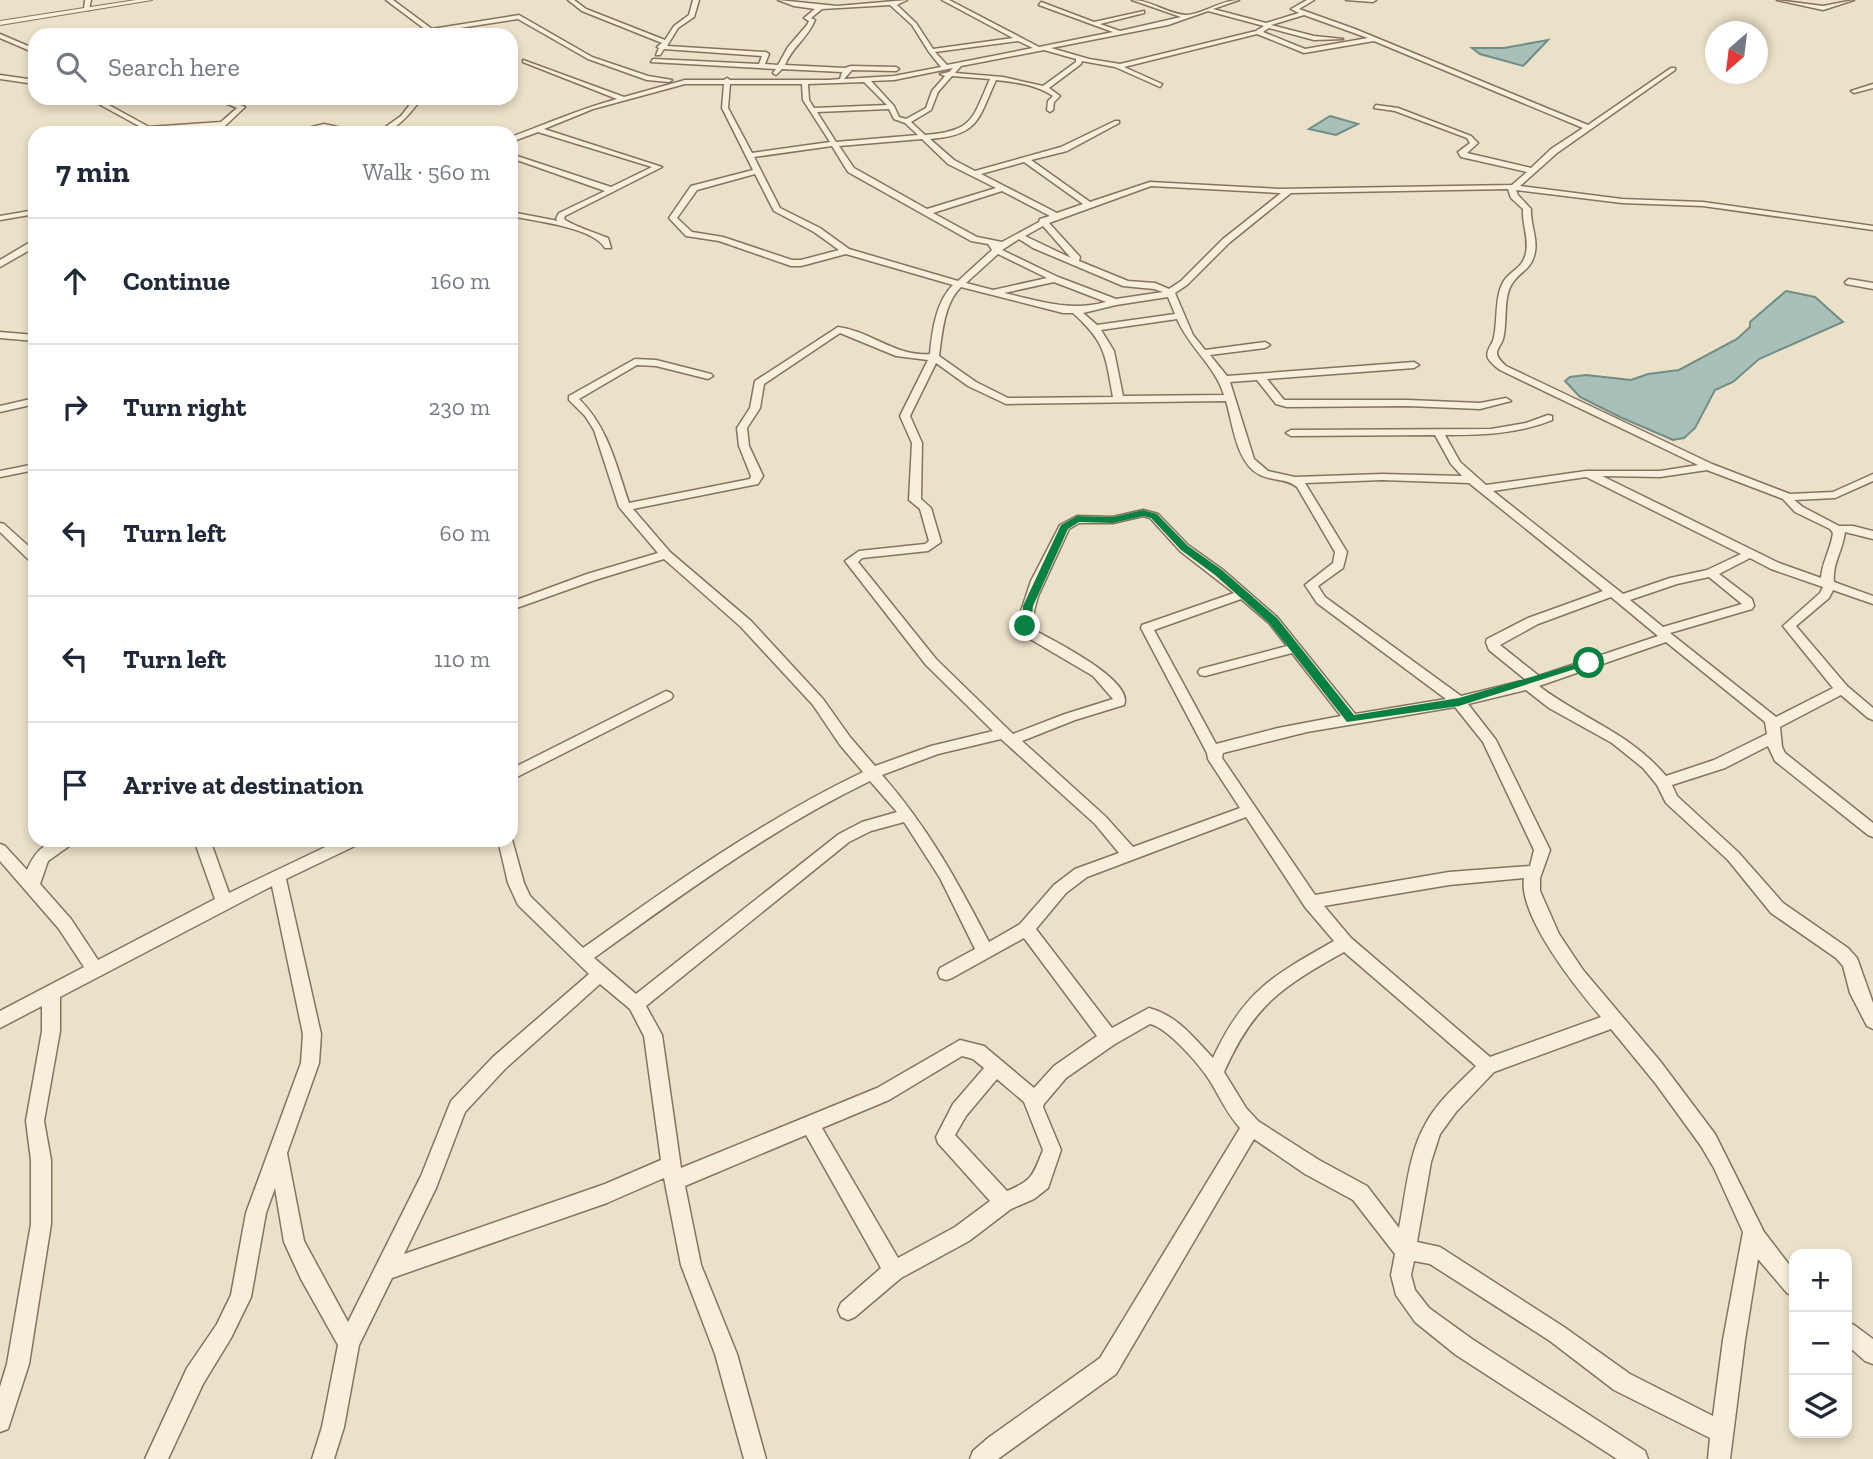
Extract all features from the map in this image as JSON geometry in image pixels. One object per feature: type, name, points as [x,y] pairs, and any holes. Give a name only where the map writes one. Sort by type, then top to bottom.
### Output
[{"type":"street","points":[[87,9],[88,0]]},
{"type":"street","points":[[0,23],[149,0]]},
{"type":"street","points":[[389,0],[428,28]]},
{"type":"street","points":[[571,0],[584,10],[663,45],[766,54],[761,67]]},
{"type":"street","points":[[636,93],[643,88],[653,61],[663,45],[676,27],[691,16],[696,0]]},
{"type":"street","points":[[781,0],[797,6],[821,8],[904,0]]},
{"type":"street","points":[[826,0],[849,7]]},
{"type":"street","points":[[945,0],[1040,48],[1116,66],[1160,85]]},
{"type":"street","points":[[1135,0],[1187,17]]},
{"type":"street","points":[[907,122],[929,109],[945,74],[960,64],[1121,33],[1187,17],[1236,0]]},
{"type":"street","points":[[1311,0],[1295,8],[1587,127]]},
{"type":"street","points":[[1349,0],[1373,0]]},
{"type":"street","points":[[1780,0],[1823,8],[1851,0]]},
{"type":"street","points":[[893,3],[914,24],[945,74]]},
{"type":"street","points":[[1041,4],[1121,33]]},
{"type":"street","points":[[768,80],[781,68],[786,54],[810,27],[812,20],[807,18],[821,8]]},
{"type":"street","points":[[1208,10],[1314,38],[1354,42]]},
{"type":"street","points":[[1094,23],[1142,12]]},
{"type":"street","points":[[1116,66],[1258,32],[1267,25],[1304,13]]},
{"type":"street","points":[[436,28],[519,17],[590,58],[647,78],[664,81],[841,82],[920,73],[993,79],[1045,88],[1057,96],[1051,101],[1050,110]]},
{"type":"street","points":[[1258,32],[1304,51],[1375,39]]},
{"type":"street","points":[[0,36],[28,48]]},
{"type":"street","points":[[930,51],[1018,39]]},
{"type":"street","points":[[1045,88],[1079,63],[1079,59]]},
{"type":"street","points":[[525,61],[621,98]]},
{"type":"street","points":[[653,61],[747,67],[906,70],[907,76]]},
{"type":"street","points":[[716,80],[747,67]]},
{"type":"street","points":[[1674,69],[1587,127],[1530,170],[1514,187],[1514,196],[1527,209],[1526,223],[1531,233],[1532,247],[1525,268],[1508,280],[1500,311],[1499,338],[1492,353],[1493,358],[1503,368],[1709,466],[1789,498],[1835,495],[1873,477]]},
{"type":"street","points":[[841,82],[846,70]]},
{"type":"street","points":[[920,73],[945,74]]},
{"type":"street","points":[[0,77],[28,81]]},
{"type":"street","points":[[865,79],[892,107],[896,118],[907,122],[943,156],[1056,216]]},
{"type":"street","points":[[749,156],[959,131],[973,124],[993,79]]},
{"type":"street","points":[[518,137],[636,93],[695,80]]},
{"type":"street","points":[[727,80],[725,108],[777,209],[817,230],[846,251],[959,284],[1076,311],[1170,293],[1269,204],[1290,191]]},
{"type":"street","points":[[805,82],[806,100],[851,170],[860,177],[974,239],[1001,248],[1055,279],[1115,302]]},
{"type":"street","points":[[1854,91],[1873,86]]},
{"type":"street","points":[[104,105],[142,126]]},
{"type":"street","points":[[221,126],[242,107],[236,105]]},
{"type":"street","points":[[391,126],[413,105]]},
{"type":"street","points":[[812,110],[892,107]]},
{"type":"street","points":[[1377,107],[1396,109],[1474,139],[1474,143],[1462,152],[1464,155],[1530,170]]},
{"type":"street","points":[[974,174],[1064,149],[1117,122]]},
{"type":"street","points":[[194,126],[224,124]]},
{"type":"street","points":[[537,130],[658,167],[562,215],[560,219],[564,224]]},
{"type":"street","points":[[518,158],[611,190]]},
{"type":"street","points":[[1027,161],[1089,205]]},
{"type":"street","points":[[756,172],[694,188],[692,196],[675,212],[673,218],[689,234],[720,239],[797,264],[846,251]]},
{"type":"street","points":[[1130,855],[1100,820],[1007,737],[932,662],[851,561],[859,555],[928,547],[935,542],[925,508],[915,500],[917,443],[905,416],[934,356],[938,325],[946,303],[959,284],[1001,248],[1043,221],[1150,184],[1290,191],[1514,187],[1622,201],[1703,204],[1873,228]]},
{"type":"street","points":[[926,212],[1004,188]]},
{"type":"street","points":[[0,218],[28,213]]},
{"type":"street","points":[[518,215],[564,224],[602,238],[608,246]]},
{"type":"street","points":[[1043,221],[1079,262]]},
{"type":"street","points":[[1018,235],[1029,243],[1126,284],[1155,286],[1170,293],[1189,336],[1224,379],[1249,460],[1264,473],[1295,480],[1382,477],[1472,480]]},
{"type":"street","points":[[0,264],[28,247]]},
{"type":"street","points":[[992,292],[1055,279]]},
{"type":"street","points":[[1849,282],[1873,286]]},
{"type":"street","points":[[1076,311],[1097,328],[1113,353],[1119,401]]},
{"type":"street","points":[[1097,328],[1182,316]]},
{"type":"street","points":[[625,508],[758,480],[754,464],[744,446],[742,428],[755,408],[759,383],[833,332],[847,331],[900,356],[934,356],[972,384],[1006,401],[1231,398]]},
{"type":"street","points":[[0,335],[28,337]]},
{"type":"street","points":[[1204,353],[1265,345]]},
{"type":"street","points":[[708,376],[656,363],[635,362],[573,398],[589,414],[599,430],[625,508],[666,555],[747,624],[818,702],[872,774],[908,815],[946,874],[985,951]]},
{"type":"street","points":[[1224,379],[1414,365]]},
{"type":"street","points":[[1260,377],[1280,401],[1287,404],[1408,402],[1480,406],[1506,401]]},
{"type":"street","points":[[0,409],[28,403]]},
{"type":"street","points":[[1291,433],[1439,434],[1510,430],[1548,418]]},
{"type":"street","points":[[1439,434],[1456,464],[1472,480],[1617,596],[1773,730],[1774,748],[1780,757],[1873,831]]},
{"type":"street","points":[[1484,489],[1588,474],[1685,474],[1709,466]]},
{"type":"street","points":[[0,474],[28,468]]},
{"type":"street","points":[[1588,474],[1750,554],[1829,586],[1873,600]]},
{"type":"street","points":[[1295,480],[1301,485],[1341,552],[1339,565],[1312,583],[1311,588],[1315,594],[1459,702],[1489,740],[1542,849],[1542,859],[1532,872],[1530,884],[1534,899],[1560,954],[1651,1063],[1710,1142],[1754,1232],[1776,1267],[1789,1281]]},
{"type":"street","points":[[1789,498],[1790,505],[1838,529],[1853,529],[1873,535]]},
{"type":"street","points":[[582,958],[740,845],[786,816],[872,774],[919,756],[1007,737],[1119,702],[1120,698],[1098,673],[1045,643],[1025,626],[1028,606],[1064,527],[1077,519],[1113,520],[1149,513],[1184,548],[1219,573],[1273,620],[1351,719]]},
{"type":"street","points":[[0,526],[28,552]]},
{"type":"street","points":[[1838,529],[1838,541],[1825,574],[1829,586],[1825,595],[1789,626],[1842,689],[1873,715]]},
{"type":"street","points":[[1750,554],[1711,573],[1617,596],[1533,621],[1492,642],[1554,705],[1593,724],[1633,751],[1662,782],[1671,799],[1733,856],[1777,908],[1842,953],[1851,963],[1862,1002],[1873,1021]]},
{"type":"street","points":[[518,604],[591,577],[666,555]]},
{"type":"street","points":[[1214,753],[1218,749],[1283,730],[1459,702],[1532,682],[1748,606],[1748,602],[1711,573]]},
{"type":"street","points":[[1243,594],[1147,628],[1214,753],[1214,759],[1311,902],[1345,943],[1488,1066]]},
{"type":"street","points":[[1205,671],[1296,648]]},
{"type":"street","points":[[1662,782],[1693,776],[1732,760],[1773,730],[1842,689]]},
{"type":"street","points":[[518,771],[666,696]]},
{"type":"street","points":[[946,973],[1026,929],[1060,889],[1081,873],[1250,810]]},
{"type":"street","points":[[636,1004],[844,838],[867,826],[908,815]]},
{"type":"street","points":[[32,884],[35,864],[44,853],[55,847]]},
{"type":"street","points":[[204,847],[224,902]]},
{"type":"street","points":[[0,1020],[224,902],[340,847]]},
{"type":"street","points":[[508,847],[516,883],[524,900],[582,958],[636,1004],[653,1035],[672,1173],[691,1265],[726,1354],[754,1459]]},
{"type":"street","points":[[0,850],[65,924],[95,970]]},
{"type":"street","points":[[1311,902],[1420,884],[1532,872]]},
{"type":"street","points":[[156,1459],[195,1376],[242,1297],[256,1213],[310,1063],[312,1034],[278,877]]},
{"type":"street","points":[[1026,929],[1110,1038]]},
{"type":"street","points":[[1214,1073],[1236,1031],[1282,979],[1345,943]]},
{"type":"street","points":[[323,1459],[333,1427],[349,1343],[429,1181],[458,1107],[499,1063],[600,974]]},
{"type":"street","points":[[0,1421],[18,1364],[41,1224],[41,1160],[35,1121],[51,1031],[51,993]]},
{"type":"street","points":[[849,1310],[894,1271],[962,1234],[1004,1202],[1027,1192],[1041,1181],[1052,1150],[1032,1104],[1060,1072],[1110,1038],[1149,1016],[1161,1018],[1173,1027],[1214,1073],[1239,1114],[1251,1127],[1312,1167],[1360,1193],[1404,1250],[1433,1254],[1557,1334],[1622,1382],[1723,1432]]},
{"type":"street","points":[[1613,1020],[1488,1066],[1449,1105],[1432,1130],[1421,1162],[1401,1275],[1406,1295],[1422,1315],[1464,1347],[1637,1459]]},
{"type":"street","points":[[386,1270],[811,1126],[883,1094],[960,1048],[978,1052],[1036,1101]]},
{"type":"street","points":[[995,1068],[967,1101],[946,1130],[945,1137],[1004,1202]]},
{"type":"street","points":[[811,1126],[894,1271]]},
{"type":"street","points":[[981,1459],[1009,1434],[1076,1393],[1108,1366],[1251,1127]]},
{"type":"street","points":[[279,1155],[294,1242],[349,1343]]},
{"type":"street","points":[[1718,1459],[1734,1340],[1754,1232]]},
{"type":"street","points":[[1852,1336],[1873,1353]]},
{"type":"water","points":[[1548,40],[1523,66],[1480,54],[1472,48],[1504,48]]},
{"type":"water","points":[[1330,116],[1358,124],[1336,135],[1309,129]]},
{"type":"water","points":[[1786,291],[1815,297],[1843,322],[1759,359],[1733,382],[1715,390],[1695,428],[1684,438],[1673,440],[1620,417],[1580,397],[1565,381],[1570,377],[1586,375],[1631,380],[1648,374],[1679,370],[1737,339],[1750,327],[1750,322]]},
{"type":"route","points":[[1025,626],[1028,606],[1064,527],[1077,519],[1113,520],[1149,513],[1184,548],[1219,573],[1273,620],[1351,719],[1459,702],[1589,663]]}]
